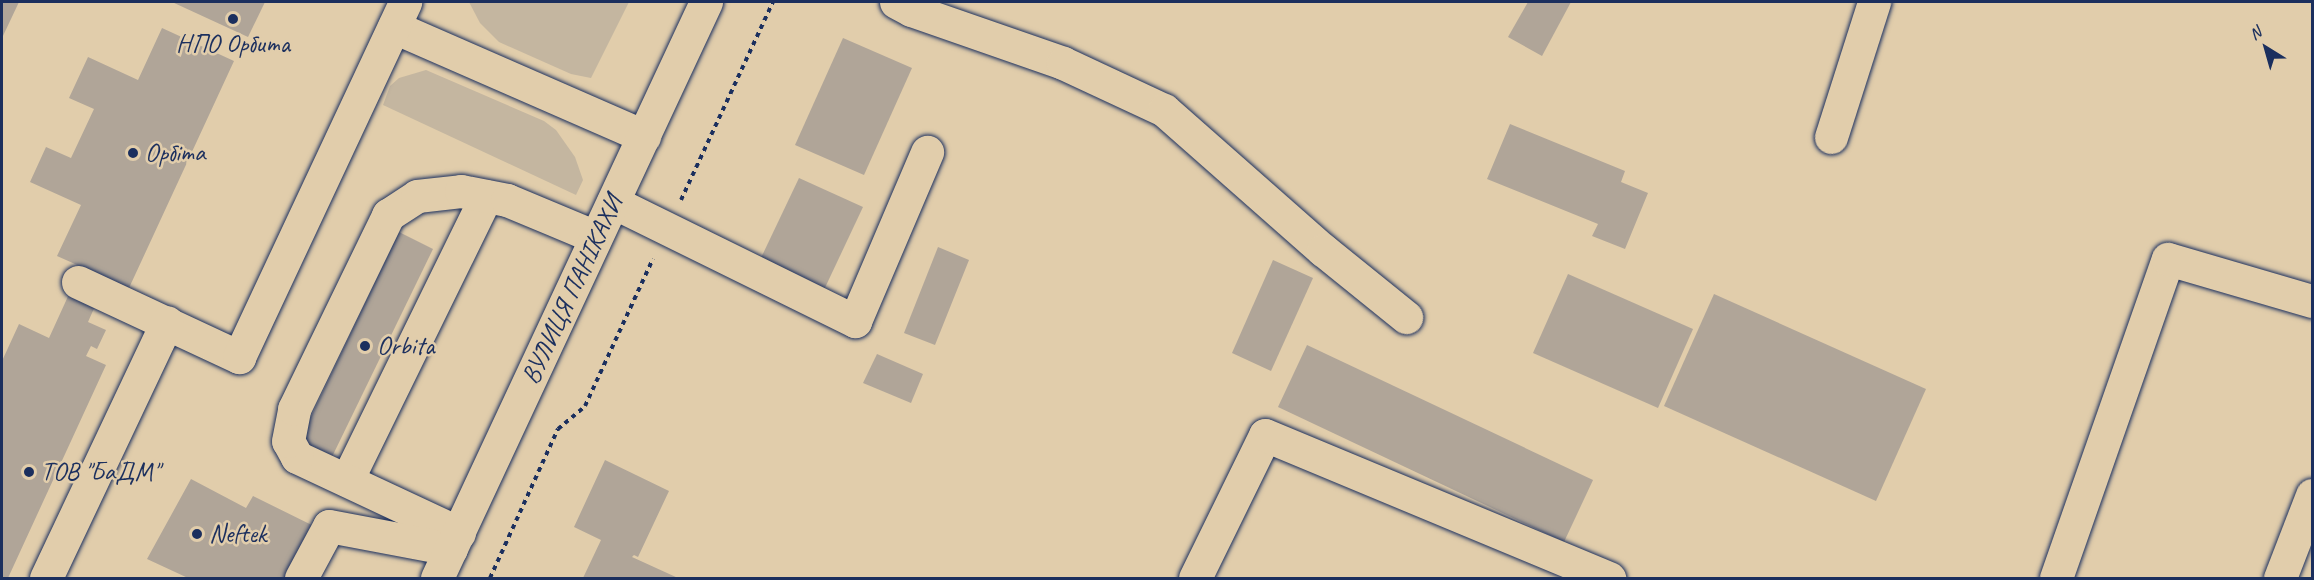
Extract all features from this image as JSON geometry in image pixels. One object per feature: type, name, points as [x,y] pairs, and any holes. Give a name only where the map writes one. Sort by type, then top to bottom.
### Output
[{"type":"street","name":"ВУЛИЦЯ ПАНІКАХИ","points":[[437,579],[706,2]]},
{"type":"street","points":[[896,2],[911,10],[1063,63],[1164,110],[1323,250],[1406,317]]},
{"type":"street","points":[[1831,137],[1874,2]]},
{"type":"street","points":[[78,282],[239,357],[399,14],[644,136]]},
{"type":"street","points":[[613,202],[855,321],[927,152]]},
{"type":"street","points":[[455,541],[347,480],[297,457],[288,441],[294,409],[388,215],[417,196],[461,190],[507,200],[596,237]]},
{"type":"street","points":[[347,480],[486,196]]},
{"type":"street","points":[[2056,579],[2168,259],[2313,300]]},
{"type":"street","points":[[46,579],[167,322]]},
{"type":"street","points":[[1195,579],[1265,435],[1609,579]]},
{"type":"street","points":[[2280,579],[2313,495]]},
{"type":"street","points":[[301,579],[328,526],[455,541]]},
{"type":"path","points":[[490,579],[558,429],[585,406],[773,2]]},
{"type":"shaded area","points":[[469,2],[629,2],[591,78],[571,74],[499,42],[480,23]]},
{"type":"shaded area","points":[[426,70],[544,121],[556,130],[575,157],[583,180],[576,195],[383,105],[390,86],[399,78]]},
{"type":"building","points":[[2,2],[19,2],[2,38]]},
{"type":"building","name":"НПО Орбита","points":[[172,2],[265,2],[248,37]]},
{"type":"building","points":[[1528,2],[1571,2],[1542,56],[1508,37]]},
{"type":"building","name":"Орбіта","points":[[162,28],[234,61],[129,288],[57,256],[81,205],[30,182],[46,147],[71,158],[94,109],[69,98],[88,57],[138,80]]},
{"type":"building","points":[[843,38],[912,68],[864,175],[795,145]]},
{"type":"building","points":[[1510,124],[1625,171],[1621,182],[1648,193],[1625,249],[1592,236],[1598,224],[1487,179]]},
{"type":"building","points":[[799,178],[863,207],[823,292],[759,262]]},
{"type":"building","name":"Orbita","points":[[399,232],[433,249],[330,461],[298,444]]},
{"type":"building","points":[[938,247],[969,260],[935,345],[904,333]]},
{"type":"building","points":[[1273,260],[1313,278],[1271,371],[1232,353]]},
{"type":"building","points":[[1568,274],[1693,329],[1658,408],[1533,353]]},
{"type":"building","name":"ТОВ \"БаДМ\"","points":[[70,292],[96,304],[88,322],[106,330],[97,349],[91,346],[86,356],[106,365],[8,578],[2,578],[2,361],[19,324],[49,338]]},
{"type":"building","points":[[1714,294],[1926,389],[1876,501],[1664,406]]},
{"type":"building","points":[[1307,345],[1593,480],[1564,542],[1278,407]]},
{"type":"building","points":[[877,354],[923,374],[911,403],[863,383]]},
{"type":"building","points":[[605,460],[669,491],[638,557],[634,555],[632,557],[678,578],[583,578],[601,540],[574,527]]},
{"type":"building","points":[[191,479],[246,508],[253,496],[336,537],[314,578],[188,578],[147,559]]},
{"type":"place","name":"НПО Орбита","points":[[233,19]]},
{"type":"place","name":"Орбіта","points":[[133,153]]},
{"type":"place","name":"Orbita","points":[[365,346]]},
{"type":"place","name":"ТОВ \"БаДМ\"","points":[[29,472]]},
{"type":"place","name":"Neftek","points":[[197,534]]}]
